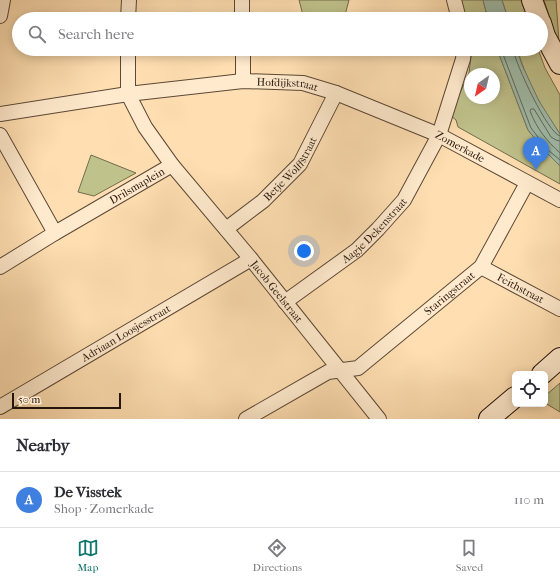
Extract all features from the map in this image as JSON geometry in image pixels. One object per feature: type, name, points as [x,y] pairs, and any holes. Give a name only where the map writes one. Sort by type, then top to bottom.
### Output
[{"type":"street","points":[[0,16],[3,0]]},
{"type":"street","points":[[128,12],[129,0]]},
{"type":"street","points":[[242,0],[242,12]]},
{"type":"street","points":[[454,0],[457,12]]},
{"type":"street","points":[[532,0],[536,12]]},
{"type":"street","points":[[548,42],[560,64]]},
{"type":"street","points":[[1,109],[128,94],[128,56]]},
{"type":"street","points":[[242,56],[243,81]]},
{"type":"street","name":"Zomerkade","points":[[463,56],[439,135],[560,200]]},
{"type":"street","name":"Hofdijkstraat","points":[[128,94],[243,81],[302,83],[336,93],[439,135]]},
{"type":"street","name":"Betje Wolffstraat","points":[[226,229],[263,201],[300,164],[336,93]]},
{"type":"street","name":"Drilsmaplein","points":[[0,266],[172,165],[145,127],[128,94]]},
{"type":"street","points":[[0,135],[55,233]]},
{"type":"street","name":"Aagje Dekenstraat","points":[[285,302],[357,250],[378,229],[404,200],[439,135]]},
{"type":"street","name":"Jacob Geelstraat","points":[[172,165],[251,259],[379,419]]},
{"type":"street","name":"Staringstraat","points":[[246,419],[328,372],[358,368],[481,267],[527,183]]},
{"type":"street","name":"Adriaan Loosjesstraat","points":[[0,407],[251,259]]},
{"type":"street","name":"Feithstraat","points":[[481,267],[560,309]]},
{"type":"street","points":[[545,371],[560,358]]},
{"type":"green space","points":[[299,0],[349,0],[346,12],[302,12]]},
{"type":"green space","points":[[460,0],[483,0],[486,12],[463,12]]},
{"type":"green space","points":[[502,0],[521,0],[525,12],[506,12]]},
{"type":"green space","points":[[544,0],[556,0],[558,43],[548,12]]},
{"type":"green space","points":[[471,56],[500,56],[528,130],[560,166],[560,184],[458,127],[456,120],[450,115],[464,84],[464,104],[500,104],[500,68],[470,68]]},
{"type":"green space","points":[[520,56],[541,56],[545,68],[560,95],[560,134],[535,93]]},
{"type":"green space","points":[[91,155],[136,173],[94,196],[78,192]]},
{"type":"green space","points":[[560,383],[560,412],[548,405],[548,393]]},
{"type":"water","points":[[483,0],[502,0],[506,12],[486,12]]},
{"type":"water","points":[[500,56],[519,56],[539,101],[560,134],[560,166],[528,130]]},
{"type":"place","name":"De Visstek","points":[[536,170]]}]
